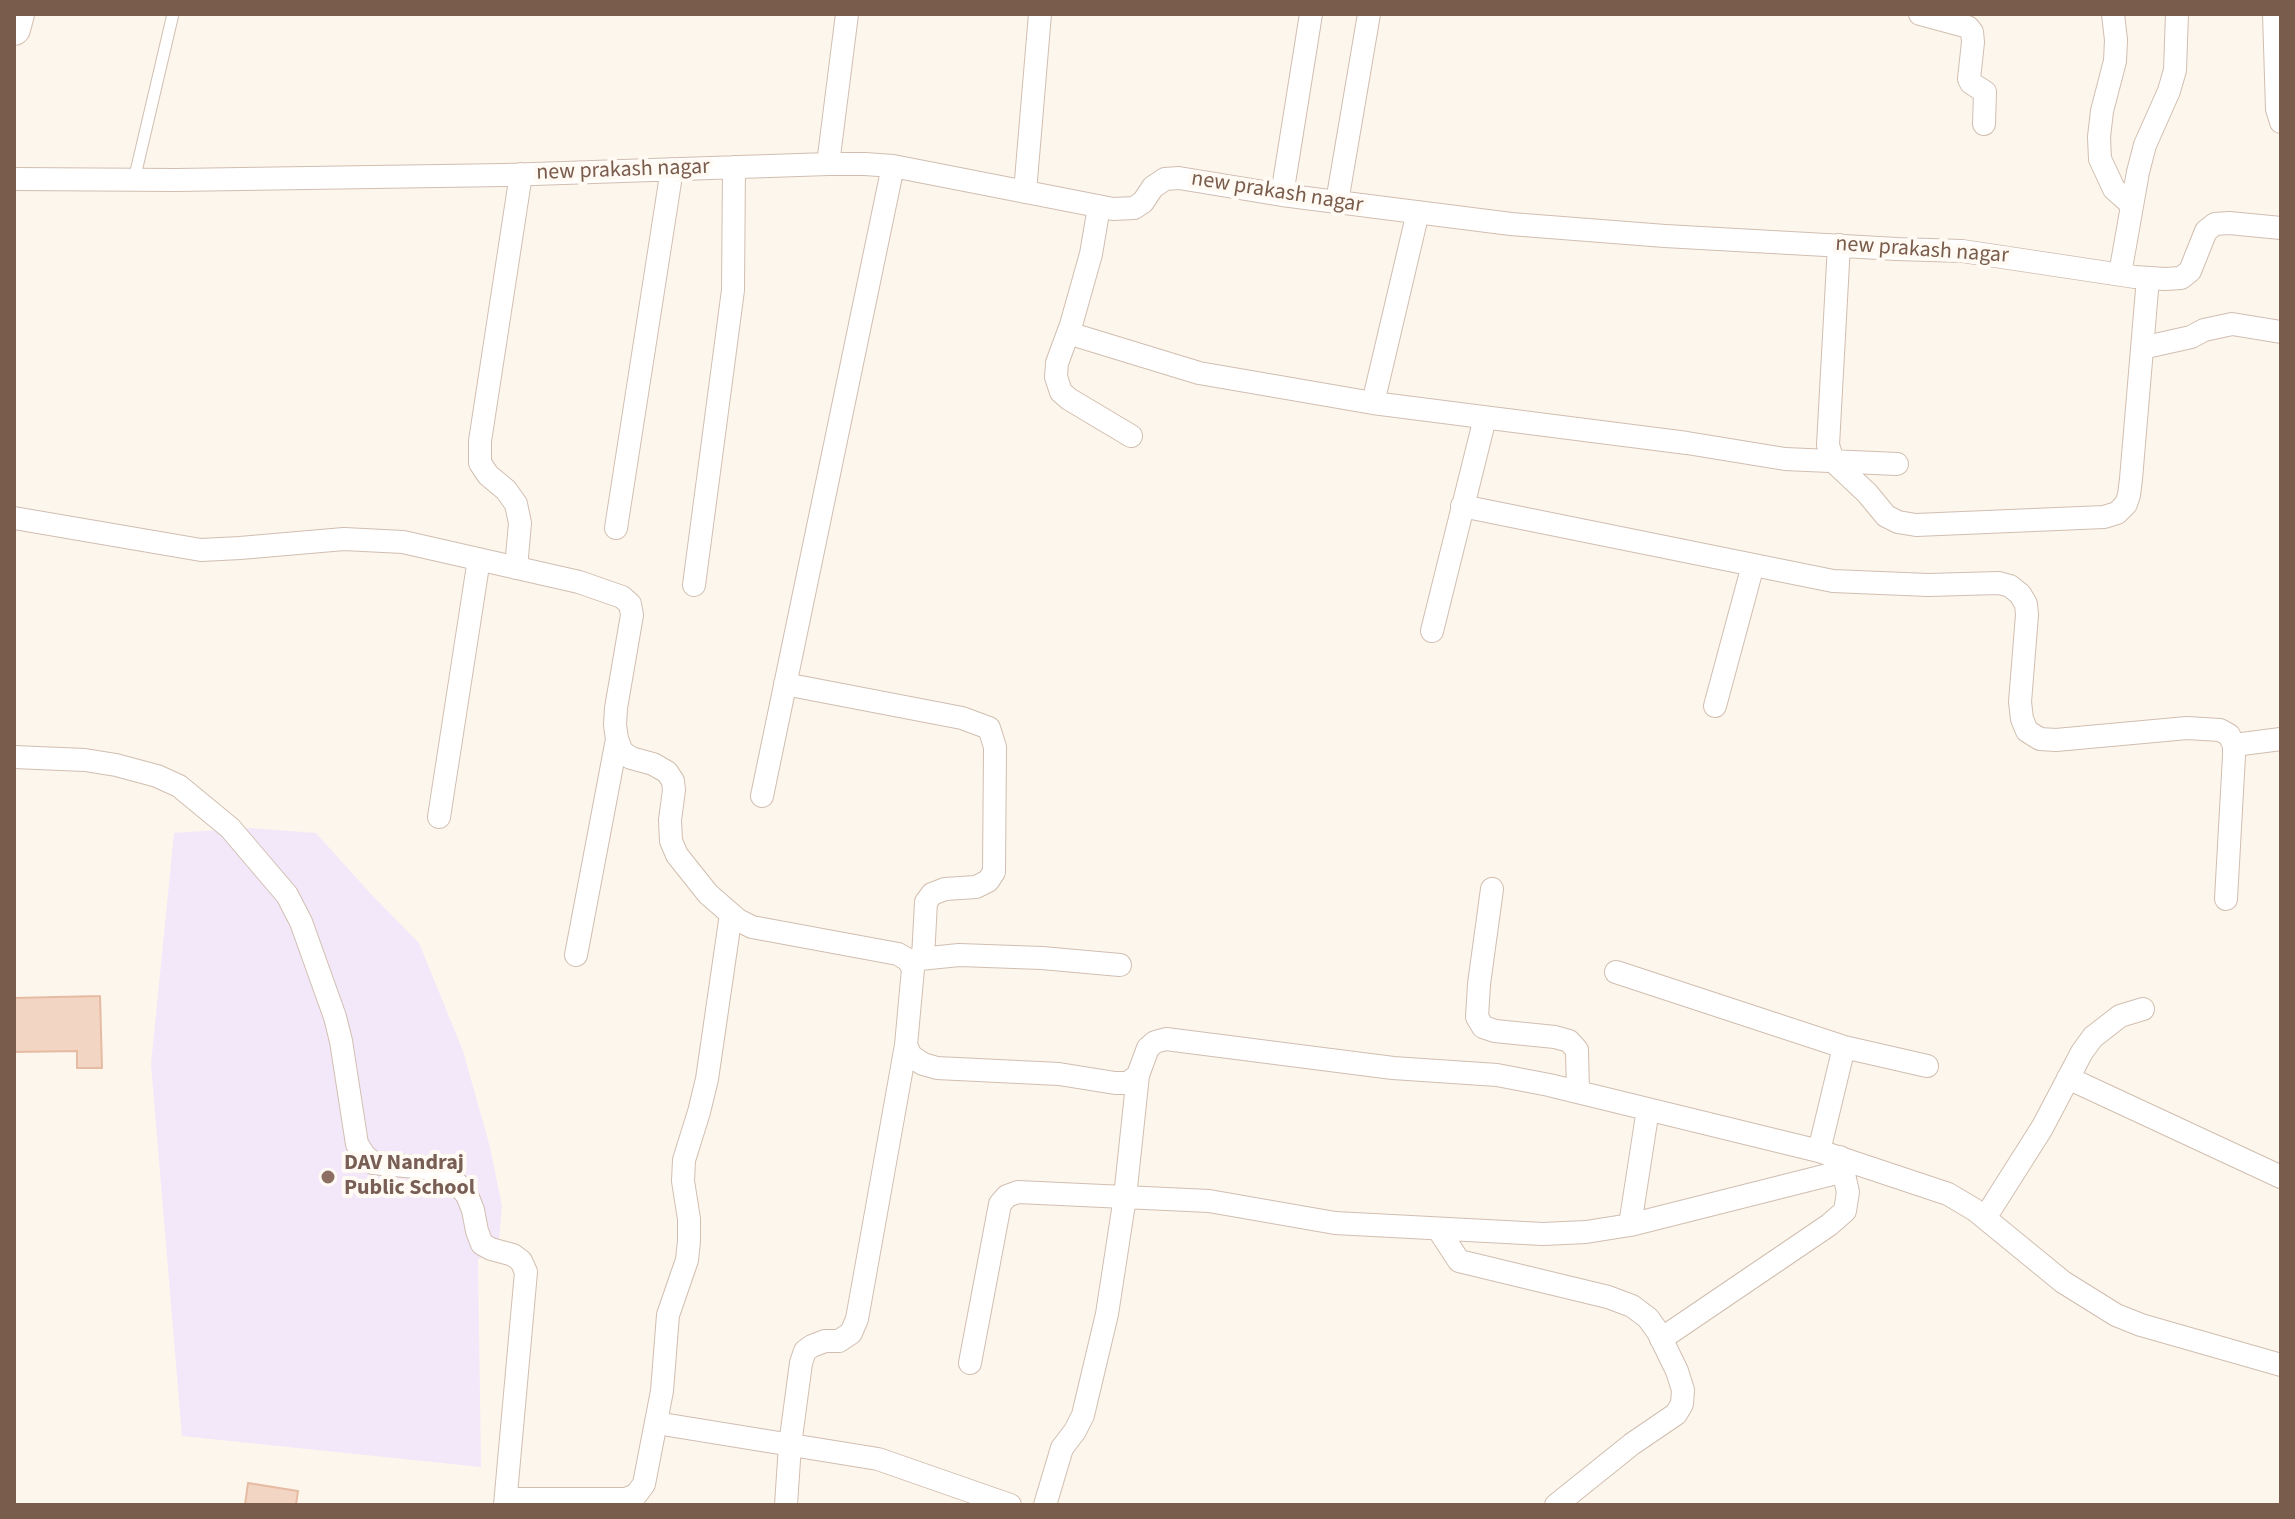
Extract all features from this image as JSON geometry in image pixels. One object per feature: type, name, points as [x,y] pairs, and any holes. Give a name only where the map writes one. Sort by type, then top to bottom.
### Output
[{"type":"main road","points":[[14,29],[18,14]]},
{"type":"street","points":[[828,164],[847,14]]},
{"type":"street","points":[[1025,192],[1040,14]]},
{"type":"street","points":[[1282,195],[1311,14]]},
{"type":"street","points":[[1337,202],[1369,14]]},
{"type":"street","points":[[1920,14],[1961,24],[1972,32],[1969,79],[1985,92],[1984,124]]},
{"type":"street","points":[[2113,14],[2115,61],[2102,111],[2100,159],[2114,189],[2132,205]]},
{"type":"street","points":[[2120,274],[2145,145],[2175,70],[2177,14]]},
{"type":"street","points":[[2274,14],[2277,109],[2281,122]]},
{"type":"street","name":"new prakash nagar","points":[[14,179],[521,174],[828,164],[893,166],[1113,209],[1134,208],[1143,202],[1153,187],[1165,179],[1179,178],[1282,195],[1511,224],[1962,251],[2148,278],[2181,278],[2190,271],[2206,231],[2215,224],[2281,228]]},
{"type":"street","points":[[762,796],[893,166]]},
{"type":"street","points":[[694,585],[733,290],[734,167]]},
{"type":"street","points":[[616,528],[672,169]]},
{"type":"street","points":[[516,568],[520,523],[516,504],[506,490],[488,475],[480,463],[480,452],[521,174]]},
{"type":"street","points":[[1099,207],[1091,254],[1057,363],[1056,377],[1061,392],[1069,399],[1131,436]]},
{"type":"street","points":[[1373,403],[1418,212]]},
{"type":"street","points":[[1839,245],[1828,445],[1833,461],[1886,516],[1916,525],[2104,517],[2117,513],[2126,504],[2148,278]]},
{"type":"street","points":[[2142,348],[2232,324],[2281,332]]},
{"type":"street","points":[[1068,333],[1199,373],[1373,403],[1700,445],[1785,459],[1897,464]]},
{"type":"street","points":[[1432,631],[1485,418]]},
{"type":"street","points":[[1462,506],[1797,576],[1833,581],[1928,585],[1999,583],[2010,586],[2026,604],[2020,702],[2027,731],[2040,739],[2056,740],[2207,728],[2229,735],[2234,745],[2226,899]]},
{"type":"street","points":[[14,518],[201,550],[360,539],[403,542],[611,592],[630,604],[632,615],[616,708],[617,739],[622,752],[653,764],[667,772],[673,781],[670,831],[677,855],[708,894],[731,914],[752,927],[916,959],[982,955],[1120,965]]},
{"type":"street","points":[[439,817],[479,559]]},
{"type":"street","points":[[1715,706],[1753,565]]},
{"type":"street","points":[[785,684],[962,718],[989,728],[995,747],[994,872],[988,881],[976,887],[945,889],[932,894],[926,902],[913,969],[906,1045],[857,1319],[851,1333],[839,1341],[825,1341],[805,1351],[790,1445],[786,1505]]},
{"type":"street","points":[[576,955],[617,739]]},
{"type":"street","points":[[2234,745],[2281,739]]},
{"type":"street","points":[[14,757],[85,760],[116,765],[157,776],[179,786],[230,828],[287,895],[301,922],[335,1017],[357,1144],[373,1163],[427,1168],[458,1185],[467,1195],[482,1244],[513,1255],[521,1261],[526,1272],[506,1502],[626,1499],[636,1495],[644,1484],[662,1391],[668,1315],[687,1260],[689,1219],[683,1181],[684,1160],[699,1112],[713,1044],[731,914]]},
{"type":"street","points":[[1492,889],[1477,1017],[1483,1027],[1495,1031],[1569,1041],[1577,1050],[1578,1092]]},
{"type":"street","points":[[1616,972],[1844,1047],[1927,1066]]},
{"type":"street","points":[[1985,1218],[2042,1128],[2082,1052],[2099,1031],[2120,1016],[2143,1009]]},
{"type":"street","points":[[1045,1505],[1062,1448],[1083,1415],[1107,1314],[1125,1197],[1138,1075],[1148,1048],[1166,1039],[1393,1068],[1497,1075],[1648,1109],[1834,1160],[1962,1200],[2063,1282],[2116,1315],[2281,1365]]},
{"type":"street","points":[[906,1045],[911,1056],[937,1068],[1059,1074],[1115,1083],[1128,1083],[1138,1075]]},
{"type":"street","points":[[1661,1339],[1845,1211],[1848,1192],[1834,1160],[1844,1047]]},
{"type":"street","points":[[2068,1078],[2281,1177]]},
{"type":"street","points":[[1630,1225],[1648,1109]]},
{"type":"street","points":[[970,1363],[1000,1204],[1007,1196],[1018,1192],[1209,1201],[1335,1223],[1543,1234],[1586,1232],[1630,1225],[1834,1160]]},
{"type":"street","points":[[1438,1229],[1459,1261],[1608,1297],[1632,1306],[1648,1318],[1677,1371],[1683,1390],[1682,1404],[1676,1414],[1632,1444],[1556,1505]]},
{"type":"street","points":[[656,1423],[878,1459],[914,1469],[1010,1505]]},
{"type":"lane","points":[[134,180],[173,14]]},
{"type":"shaded area","name":"DAV Nandraj Public School","points":[[250,828],[316,833],[419,943],[463,1051],[490,1147],[502,1206],[498,1252],[478,1259],[481,1467],[182,1436],[151,1064],[174,833]]},
{"type":"building","points":[[100,996],[102,1068],[77,1068],[77,1051],[14,1052],[14,998]]},
{"type":"building","points":[[248,1483],[298,1491],[296,1505],[245,1505]]},
{"type":"place","name":"DAV Nandraj Public School","points":[[328,1177]]}]
